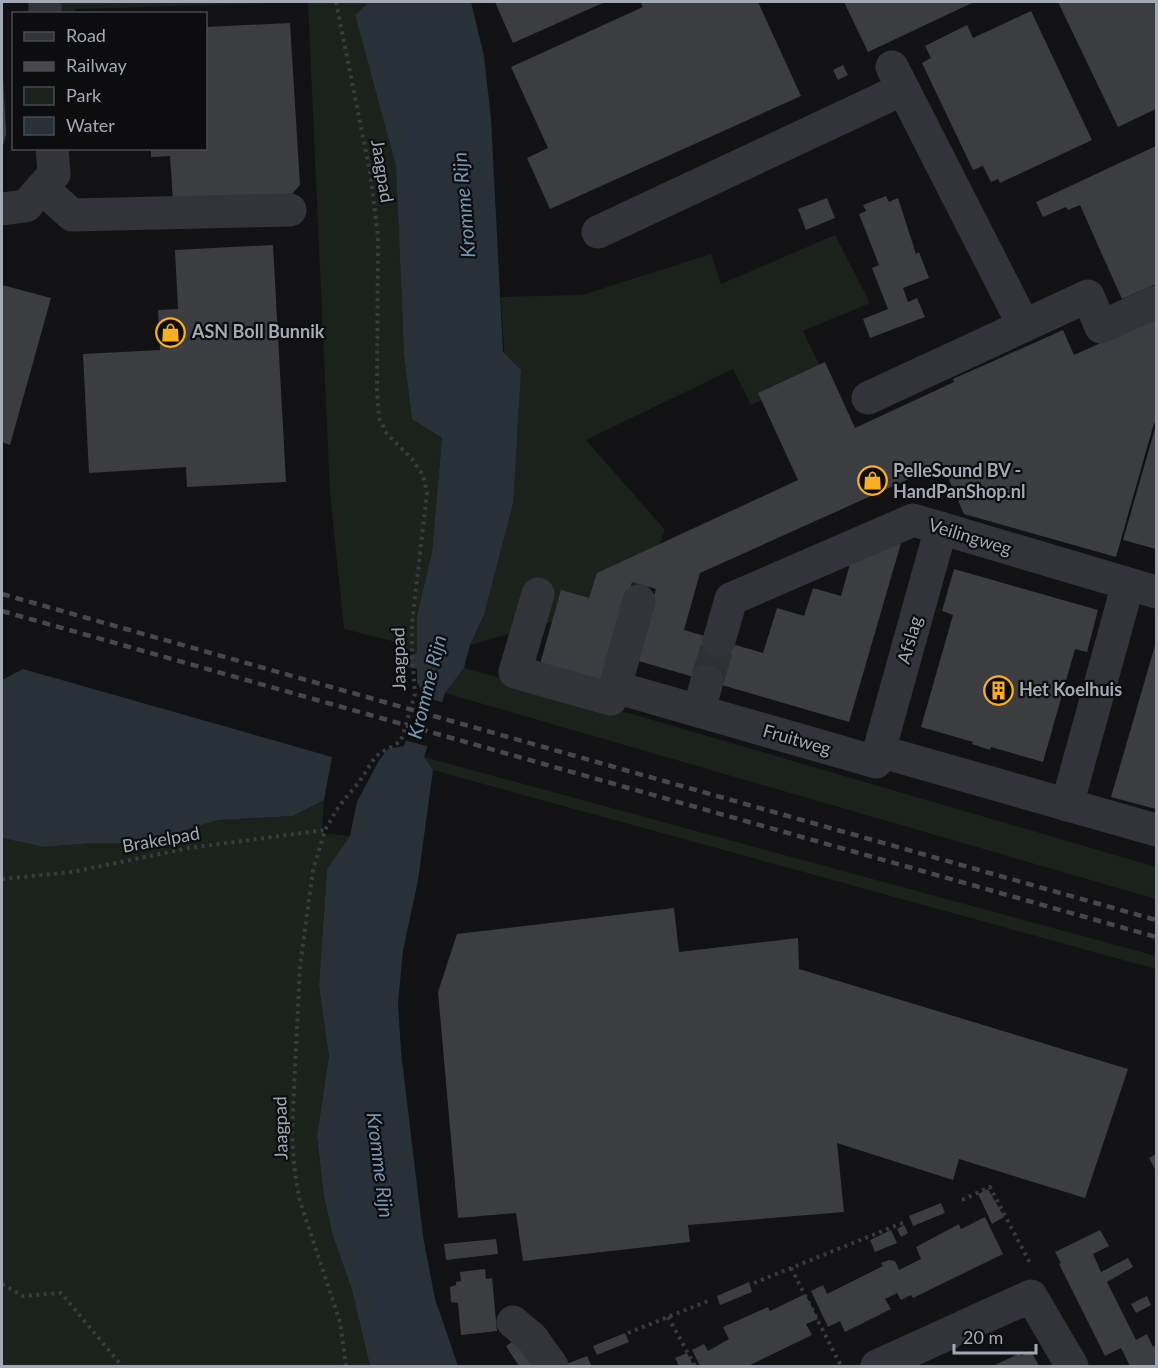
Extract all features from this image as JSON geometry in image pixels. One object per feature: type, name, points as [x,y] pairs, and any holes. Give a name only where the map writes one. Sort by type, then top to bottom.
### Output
[{"type":"street","points":[[598,232],[898,78],[1024,326]]},
{"type":"street","points":[[2,208],[26,206],[42,188],[54,174],[52,150]]},
{"type":"street","points":[[42,188],[72,215],[290,210]]},
{"type":"street","points":[[868,398],[1088,296],[1101,327],[1156,302]]},
{"type":"street","name":"Veilingweg","points":[[719,640],[730,599],[913,520],[1142,588]]},
{"type":"street","name":"Afslag","points":[[879,751],[941,528]]},
{"type":"street","points":[[1067,805],[1142,588]]},
{"type":"street","points":[[538,594],[515,672],[611,699],[639,601]]},
{"type":"street","name":"Fruitweg","points":[[615,687],[703,696],[876,762],[879,751]]},
{"type":"street","points":[[879,751],[1156,830]]},
{"type":"street","points":[[877,1366],[1031,1296],[1072,1366]]},
{"type":"street","points":[[513,1322],[532,1338],[552,1366]]},
{"type":"path","name":"Jaagpad","points":[[336,2],[370,172],[378,236],[377,391],[379,418],[387,434],[412,459],[423,475],[427,493],[411,623],[415,694],[401,741],[376,756],[359,782],[339,806],[325,830],[313,870],[300,966],[292,1131],[294,1165],[299,1198],[340,1322],[346,1366]]},
{"type":"path","name":"Brakelpad","points":[[2,879],[72,872],[189,848],[325,830]]},
{"type":"path","points":[[962,1200],[990,1187],[1031,1265]]},
{"type":"path","points":[[754,1283],[905,1222]]},
{"type":"path","points":[[792,1268],[841,1366]]},
{"type":"path","points":[[2,1284],[23,1296],[61,1293],[122,1366]]},
{"type":"path","points":[[628,1334],[708,1301]]},
{"type":"path","points":[[668,1317],[694,1366]]},
{"type":"green space","points":[[60,2],[302,2],[75,9],[75,12],[61,12]]},
{"type":"green space","points":[[308,2],[369,2],[355,15],[396,166],[404,355],[412,418],[442,438],[432,552],[417,615],[417,654],[392,641],[344,629],[330,493]]},
{"type":"green space","points":[[835,235],[870,303],[803,331],[822,371],[751,405],[733,369],[586,440],[665,530],[638,598],[470,645],[484,615],[513,504],[501,297],[582,295],[711,254],[721,284]]},
{"type":"green space","points":[[464,668],[632,714],[1156,867],[1156,899],[445,693]]},
{"type":"green space","points":[[424,757],[1156,956],[1156,969],[433,770]]},
{"type":"green space","points":[[324,800],[322,833],[350,836],[327,869],[319,986],[329,1056],[317,1136],[324,1197],[333,1236],[352,1290],[370,1366],[2,1366],[2,838],[44,847],[93,843],[144,843],[218,820],[293,816]]},
{"type":"water","name":"Kromme Rijn","points":[[369,2],[471,2],[484,56],[491,119],[503,352],[521,370],[513,504],[484,615],[470,645],[464,668],[445,693],[424,757],[433,770],[418,880],[403,951],[398,1003],[401,1052],[423,1236],[435,1299],[458,1366],[370,1366],[352,1290],[333,1236],[324,1197],[317,1136],[329,1056],[319,986],[327,869],[350,836],[357,802],[378,762],[388,749],[404,746],[421,690],[417,682],[417,669],[408,667],[401,657],[417,653],[417,615],[432,552],[442,438],[412,419],[404,355],[396,166],[355,15]]},
{"type":"water","points":[[23,669],[332,757],[324,800],[293,816],[218,820],[144,843],[93,843],[44,847],[2,838],[2,680]]},
{"type":"pier","points":[[416,695],[445,703],[431,747],[403,740]]},
{"type":"building","points":[[495,2],[605,2],[513,43]]},
{"type":"building","points":[[640,2],[758,2],[801,96],[550,209],[527,158],[548,148],[511,67],[643,7]]},
{"type":"building","points":[[844,2],[974,2],[868,52]]},
{"type":"building","points":[[1058,2],[1156,2],[1156,109],[1118,127]]},
{"type":"building","points":[[1031,11],[1092,140],[1000,183],[998,179],[991,182],[983,166],[973,170],[922,63],[931,58],[925,46],[967,25],[973,38]]},
{"type":"building","points":[[290,23],[300,185],[291,195],[173,201],[170,156],[151,157],[151,150],[207,150],[207,27]]},
{"type":"building","points":[[843,65],[848,75],[838,80],[833,70]]},
{"type":"building","points":[[2,76],[6,134],[2,150]]},
{"type":"building","points":[[1156,146],[1156,284],[1122,299],[1080,205],[1068,210],[1066,207],[1043,217],[1036,202]]},
{"type":"building","points":[[886,196],[889,202],[898,198],[916,254],[919,252],[929,278],[903,288],[908,302],[917,298],[925,317],[870,338],[863,319],[888,309],[872,268],[879,265],[859,214],[866,211],[863,205]]},
{"type":"building","points":[[827,198],[835,218],[806,230],[798,209]]},
{"type":"building","points":[[273,245],[286,482],[187,487],[186,467],[89,473],[83,354],[160,350],[158,310],[178,309],[175,250]]},
{"type":"building","points":[[2,285],[51,298],[10,445],[2,442]]},
{"type":"building","points":[[1156,318],[1156,424],[1154,423],[1116,557],[964,514],[942,464],[700,573],[684,630],[763,653],[777,608],[804,616],[813,588],[841,596],[850,564],[901,543],[849,722],[635,660],[656,589],[632,582],[603,685],[540,664],[561,590],[589,598],[597,573],[798,480],[758,393],[825,362],[855,428],[954,382],[953,379],[1063,330],[1074,355]]},
{"type":"building","points":[[1156,425],[1156,549],[1123,540]]},
{"type":"building","name":"Het Koelhuis","points":[[954,569],[1098,610],[1087,652],[1075,649],[1043,762],[991,747],[990,750],[972,744],[973,742],[921,727],[953,615],[942,611]]},
{"type":"building","points":[[1156,642],[1156,809],[1111,797]]},
{"type":"building","points":[[674,908],[679,952],[798,938],[799,969],[1128,1069],[1085,1198],[959,1159],[953,1180],[837,1143],[844,1212],[688,1225],[690,1242],[523,1261],[516,1213],[458,1218],[438,992],[457,934]]},
{"type":"building","points":[[1156,1154],[1156,1171],[1149,1158]]},
{"type":"building","points":[[988,1189],[1004,1217],[992,1224],[978,1194]]},
{"type":"building","points":[[941,1203],[945,1213],[913,1226],[909,1216]]},
{"type":"building","points":[[985,1217],[1003,1254],[913,1298],[911,1295],[901,1300],[897,1293],[885,1299],[891,1309],[845,1332],[840,1321],[828,1327],[811,1291],[823,1285],[827,1294],[883,1266],[881,1263],[889,1260],[895,1261],[899,1270],[921,1259],[916,1247],[959,1224],[961,1229]]},
{"type":"building","points":[[904,1225],[908,1233],[901,1237],[897,1229]]},
{"type":"building","points":[[891,1230],[897,1243],[875,1252],[870,1240]]},
{"type":"building","points":[[1100,1230],[1109,1246],[1093,1254],[1101,1272],[1128,1258],[1133,1267],[1107,1282],[1136,1340],[1147,1334],[1153,1347],[1156,1345],[1156,1366],[1130,1366],[1121,1348],[1105,1356],[1059,1264],[1061,1263],[1055,1252]]},
{"type":"building","points":[[496,1239],[498,1254],[446,1260],[444,1244]]},
{"type":"building","points":[[485,1269],[486,1279],[492,1278],[497,1331],[461,1335],[458,1303],[451,1302],[450,1287],[461,1281],[460,1272]]},
{"type":"building","points":[[749,1282],[752,1292],[720,1305],[717,1296]]},
{"type":"building","points":[[805,1294],[818,1319],[806,1324],[812,1335],[748,1366],[700,1366],[692,1350],[704,1344],[708,1351],[729,1339],[723,1327],[768,1307],[770,1311]]},
{"type":"building","points":[[1147,1296],[1151,1305],[1136,1313],[1131,1304]]},
{"type":"building","points":[[625,1333],[629,1342],[597,1355],[593,1346]]},
{"type":"building","points":[[521,1336],[538,1361],[529,1366],[519,1366],[506,1346]]},
{"type":"building","points":[[1031,1351],[1039,1366],[993,1366],[1020,1353],[1021,1356]]},
{"type":"building","points":[[687,1353],[694,1366],[679,1366],[675,1358]]},
{"type":"building","points":[[587,1356],[591,1365],[561,1366]]},
{"type":"tunnel","points":[[707,681],[719,641]]},
{"type":"railway","points":[[2,594],[1156,920]]},
{"type":"railway","points":[[2,611],[1156,937]]},
{"type":"place","name":"ASN Boll Bunnik","points":[[171,332]]},
{"type":"place","name":"PelleSound BV - HandPanShop.nl","points":[[872,481]]},
{"type":"place","name":"Het Koelhuis","points":[[998,690]]}]
